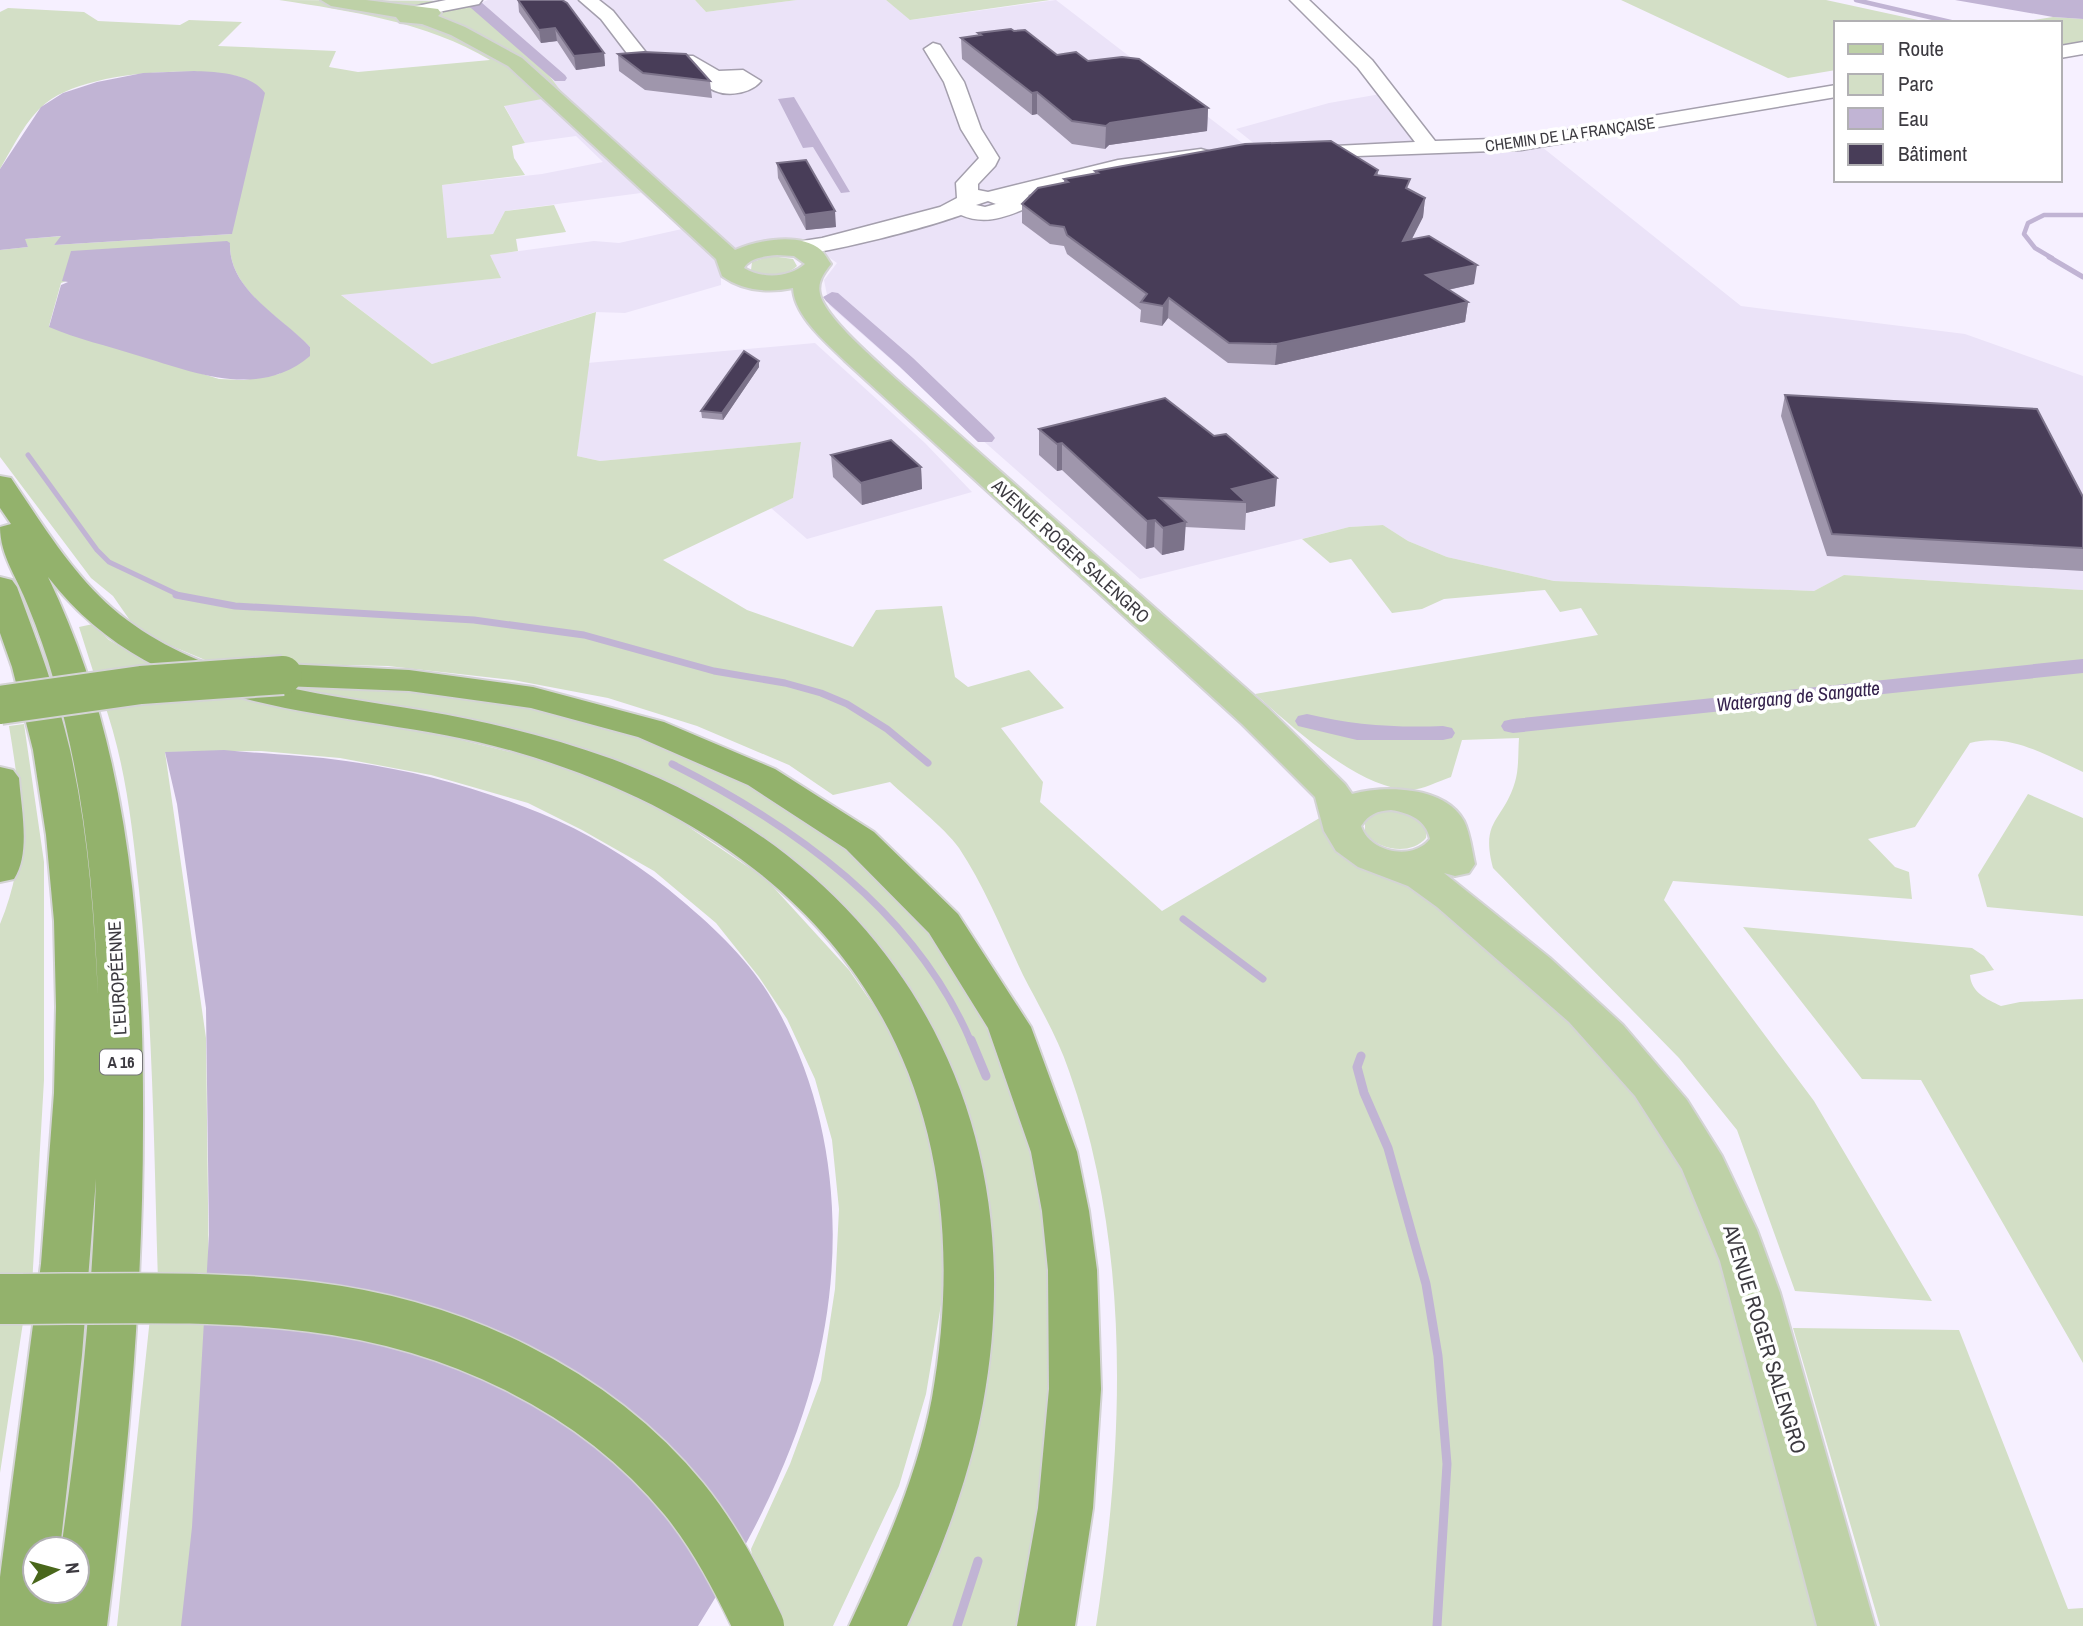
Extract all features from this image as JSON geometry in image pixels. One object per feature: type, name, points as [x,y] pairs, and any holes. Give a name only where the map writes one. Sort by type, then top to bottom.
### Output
[{"type":"highway","points":[[0,485],[38,542],[81,595],[114,626],[155,653],[230,683],[310,701],[499,736],[581,761],[634,781],[715,822],[772,860],[808,890],[871,960],[916,1031],[942,1094],[960,1163],[966,1202],[970,1284],[959,1395],[948,1441],[919,1531],[878,1626]]},
{"type":"highway","name":"L'EUROPÉENNE","points":[[0,516],[28,567],[51,621],[79,704],[100,800],[117,943],[122,1078],[116,1282],[96,1485],[78,1626]]},
{"type":"highway","name":"A 16","points":[[0,587],[25,652],[53,762],[70,886],[76,1008],[71,1209],[54,1389],[22,1626]]},
{"type":"highway","points":[[0,705],[141,684],[283,675],[365,677],[482,688],[580,707],[671,736],[755,773],[810,804],[886,862],[938,915],[991,992],[1017,1045],[1045,1119],[1061,1185],[1075,1317],[1074,1419],[1063,1528],[1046,1626]]},
{"type":"highway","points":[[0,778],[3,839],[0,870]]},
{"type":"highway","points":[[0,1299],[238,1301],[313,1307],[417,1329],[485,1352],[560,1390],[585,1407],[631,1444],[671,1484],[707,1531],[739,1584],[759,1626]]},
{"type":"main road","points":[[331,0],[437,10],[515,62],[723,251],[731,263],[749,252],[782,248]]},
{"type":"main road","points":[[655,190],[727,236],[815,258],[818,264],[813,271],[789,281],[759,282]]},
{"type":"main road","name":"AVENUE ROGER SALENGRO","points":[[731,263],[730,268],[736,275],[759,282],[788,298],[827,337],[887,386],[1255,716],[1332,792],[1340,808],[1343,825]]},
{"type":"main road","name":"AVENUE ROGER SALENGRO","points":[[813,271],[807,292],[811,302],[841,340],[887,386]]},
{"type":"main road","name":"AVENUE ROGER SALENGRO","points":[[1255,716],[1367,790],[1400,800]]},
{"type":"main road","points":[[1400,800],[1423,806],[1446,823],[1449,840],[1443,851],[1430,859],[1403,864],[1384,861],[1353,847],[1345,836],[1343,825],[1348,814],[1365,803],[1400,800]]},
{"type":"main road","name":"AVENUE ROGER SALENGRO","points":[[1449,840],[1453,861],[1465,880],[1552,981]]},
{"type":"main road","name":"AVENUE ROGER SALENGRO","points":[[1384,861],[1432,881],[1552,981],[1603,1030],[1653,1087],[1694,1149],[1724,1206],[1751,1278],[1846,1626]]},
{"type":"street","points":[[588,0],[607,15],[643,61],[693,62],[717,79]]},
{"type":"street","points":[[1299,0],[1365,64],[1431,149]]},
{"type":"street","points":[[2062,52],[2083,48]]},
{"type":"street","points":[[933,49],[954,82],[971,129],[989,155],[983,199]]},
{"type":"street","name":"CHEMIN DE LA FRANÇAISE","points":[[1278,152],[1431,149],[1530,143],[1834,90]]},
{"type":"street","points":[[782,248],[823,245],[948,212],[983,199],[1118,166],[1220,155]]},
{"type":"street","points":[[813,271],[852,250],[983,199]]},
{"type":"shaded area","points":[[488,0],[695,0],[706,12],[797,0],[886,0],[911,20],[1056,0],[1246,146],[1256,145],[1236,129],[1329,103],[1392,92],[1435,145],[1542,147],[1741,306],[1965,334],[2083,376],[2083,590],[1844,575],[1814,591],[1554,581],[1447,557],[1408,541],[1383,525],[1349,527],[1140,579],[829,305],[824,280],[837,263],[811,245],[721,258],[721,285],[625,313],[595,312],[432,364],[340,294],[500,278],[489,255],[594,241],[619,243],[682,229],[641,193],[505,211],[493,234],[446,239],[442,185],[542,174],[603,162],[576,136],[525,143],[504,105],[564,95],[545,70],[472,6]]},
{"type":"shaded area","points":[[815,343],[925,443],[972,492],[807,539],[771,508],[793,498],[801,442],[600,461],[577,456],[587,363]]},
{"type":"green space","points":[[279,0],[482,1],[472,6],[545,70],[564,95],[504,106],[525,143],[512,146],[514,158],[525,175],[442,185],[447,238],[493,234],[505,211],[554,205],[566,232],[516,239],[518,251],[490,255],[501,278],[341,295],[432,364],[596,312],[577,456],[600,461],[801,442],[793,498],[663,560],[747,610],[853,647],[876,610],[942,606],[955,677],[968,687],[1029,670],[1064,708],[1001,728],[1043,782],[1040,802],[1162,911],[1328,813],[1567,1012],[1640,1094],[1686,1168],[1729,1276],[1823,1626],[1096,1626],[1112,1487],[1116,1417],[1117,1347],[1113,1277],[1104,1207],[1089,1138],[1059,1046],[977,878],[945,831],[890,782],[833,795],[789,765],[697,726],[608,698],[513,680],[388,666],[210,662],[138,632],[113,596],[91,578],[0,457],[0,250],[28,247],[24,239],[63,236],[54,245],[232,234],[240,77],[195,72],[140,74],[86,84],[64,92],[46,103],[32,117],[0,169],[0,12],[8,8],[84,12],[98,21],[180,25],[189,20],[242,22],[218,46],[336,51],[329,67],[358,72],[490,60],[466,47],[414,27],[360,14]],"holes":[[[230,243],[232,260],[247,289],[310,347],[279,374],[244,380],[219,379],[49,326],[61,283],[69,280],[63,281]]]},
{"type":"green space","points":[[695,0],[797,0],[706,12]]},
{"type":"green space","points":[[886,0],[1050,0],[910,20]]},
{"type":"green space","points":[[1621,0],[1826,0],[1923,21],[1834,21],[1834,70],[1788,78]]},
{"type":"green space","points":[[2053,17],[2083,19],[2083,48],[2062,44],[2062,21],[2026,21]]},
{"type":"green space","points":[[771,256],[793,259],[797,266],[775,275],[751,270],[752,262]]},
{"type":"green space","points":[[1383,525],[1408,541],[1447,557],[1554,581],[1814,591],[1844,575],[2083,590],[2083,772],[2014,743],[1985,740],[1970,743],[1915,827],[1868,839],[1895,867],[1909,872],[1912,899],[1673,881],[1664,900],[1814,1101],[1932,1301],[1795,1291],[1737,1130],[1679,1058],[1493,868],[1489,840],[1491,830],[1515,782],[1519,738],[1462,740],[1451,777],[1415,790],[1390,787],[1348,768],[1327,754],[1255,694],[1598,635],[1581,608],[1560,612],[1545,590],[1444,599],[1422,609],[1392,613],[1351,559],[1330,563],[1302,539],[1349,527]]},
{"type":"green space","points":[[93,624],[109,640],[165,672],[101,677],[93,671],[79,627]]},
{"type":"green space","points":[[273,681],[408,685],[623,725],[760,783],[895,883],[983,1000],[1043,1182],[1055,1360],[1024,1626],[908,1626],[916,1610],[963,1460],[932,1031],[904,979],[845,908],[810,873],[747,831],[470,720],[299,690]]},
{"type":"green space","points":[[209,686],[288,707],[453,738],[555,763],[662,809],[766,879],[849,970],[885,1022],[915,1089],[933,1158],[942,1223],[942,1299],[926,1394],[899,1486],[833,1626],[783,1626],[754,1568],[751,1549],[790,1464],[821,1380],[835,1289],[839,1209],[832,1140],[815,1079],[787,1019],[759,977],[716,923],[654,871],[582,830],[528,803],[431,775],[340,758],[261,751],[165,752],[206,1038],[209,1287],[158,1282],[144,939],[127,792],[117,744],[102,697]]},
{"type":"green space","points":[[24,724],[44,862],[44,1080],[32,1285],[0,1284],[0,924],[9,898],[19,850],[19,802],[9,726]]},
{"type":"green space","points":[[2028,794],[2083,818],[2083,916],[1987,907],[1978,875]]},
{"type":"green space","points":[[1376,813],[1406,813],[1415,818],[1427,830],[1426,838],[1419,844],[1404,849],[1387,847],[1371,840],[1365,834],[1365,822]]},
{"type":"green space","points":[[1743,927],[1972,948],[1984,956],[1994,970],[1970,975],[1973,986],[1985,998],[2001,1006],[2020,1002],[2083,999],[2083,1363],[1921,1080],[1862,1079]]},
{"type":"green space","points":[[24,1316],[0,1473],[0,1318]]},
{"type":"green space","points":[[150,1318],[207,1318],[197,1500],[183,1626],[117,1626]]},
{"type":"green space","points":[[1793,1328],[1959,1330],[2068,1609],[2083,1608],[2083,1626],[1880,1626]]},
{"type":"water","points":[[1955,0],[2083,0],[2083,19],[2053,17]]},
{"type":"water","points":[[143,73],[223,73],[242,78],[259,86],[265,93],[232,234],[54,245],[61,236],[25,239],[28,247],[0,250],[0,169],[41,107],[63,93],[97,82]]},
{"type":"water","points":[[794,97],[850,192],[841,193],[813,147],[803,148],[778,99]]},
{"type":"water","points":[[227,241],[230,243],[232,260],[238,275],[247,289],[310,347],[310,356],[290,369],[269,377],[247,380],[225,378],[180,369],[49,327],[61,285],[68,282],[62,281],[71,251]]},
{"type":"water","points":[[224,750],[331,759],[396,769],[469,788],[557,820],[623,856],[683,901],[740,955],[774,1003],[796,1047],[812,1092],[824,1139],[831,1187],[833,1236],[830,1284],[824,1333],[813,1380],[792,1445],[749,1538],[698,1626],[181,1626],[192,1527],[209,1235],[206,1008],[177,804],[165,752]]},
{"type":"building","points":[[518,0],[562,0],[567,3],[604,53],[574,56],[555,28],[539,30]]},
{"type":"building","points":[[1011,29],[1025,30],[1057,55],[1076,52],[1088,61],[1122,57],[1139,59],[1208,108],[1110,123],[1106,126],[1072,121],[1037,92],[1032,93],[961,38]]},
{"type":"building","points":[[618,54],[686,54],[710,81],[643,73]]},
{"type":"building","points":[[1331,141],[1378,170],[1375,175],[1410,179],[1406,188],[1425,198],[1403,241],[1429,236],[1477,265],[1426,275],[1468,302],[1277,344],[1229,343],[1169,298],[1163,306],[1141,302],[1147,294],[1067,235],[1064,227],[1050,225],[1022,204],[1038,188],[1068,182],[1064,179],[1098,173],[1095,171],[1245,144]]},
{"type":"building","points":[[806,160],[835,211],[805,215],[777,163]]},
{"type":"building","points":[[744,351],[759,361],[722,413],[701,411]]},
{"type":"building","points":[[1785,395],[2037,409],[2083,497],[2083,548],[1832,534]]},
{"type":"building","points":[[1165,398],[1214,436],[1226,434],[1277,478],[1232,489],[1246,502],[1160,498],[1186,522],[1163,528],[1155,520],[1147,521],[1062,443],[1057,444],[1039,429]]},
{"type":"building","points":[[891,440],[921,467],[861,483],[831,455]]},
{"type":"waterway","points":[[461,0],[476,5],[560,78]]},
{"type":"waterway","points":[[1856,0],[1946,21]]},
{"type":"waterway","points":[[2052,258],[2035,248],[2024,234],[2028,223],[2044,215],[2083,215]]},
{"type":"waterway","points":[[2049,257],[2083,277]]},
{"type":"waterway","points":[[832,297],[906,362],[985,438]]},
{"type":"waterway","points":[[28,455],[97,550],[109,562],[181,596]]},
{"type":"waterway","points":[[176,595],[181,596]]},
{"type":"waterway","points":[[181,596],[235,606],[474,620],[584,635],[714,671],[785,683],[821,693],[847,704],[887,729],[928,763]]},
{"type":"waterway","name":"Watergang de Sangatte","points":[[1513,726],[2083,666]]},
{"type":"waterway","points":[[1307,721],[1341,730],[1374,734],[1443,733]]},
{"type":"waterway","points":[[672,764],[763,815],[847,877],[884,913],[918,952],[947,995],[971,1042]]},
{"type":"waterway","points":[[1183,919],[1263,979]]},
{"type":"waterway","points":[[971,1040],[986,1076]]},
{"type":"waterway","points":[[1361,1056],[1357,1067],[1364,1093],[1388,1148],[1426,1284],[1438,1356],[1447,1464],[1437,1626]]},
{"type":"waterway","points":[[957,1626],[978,1561]]}]
